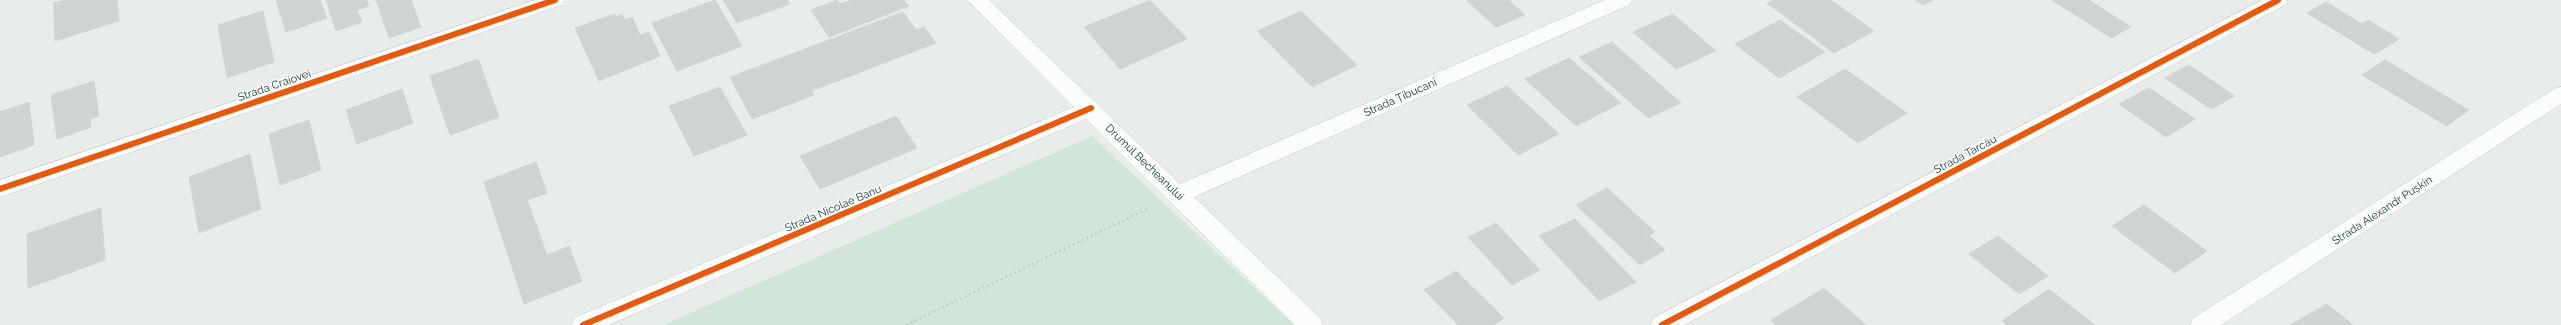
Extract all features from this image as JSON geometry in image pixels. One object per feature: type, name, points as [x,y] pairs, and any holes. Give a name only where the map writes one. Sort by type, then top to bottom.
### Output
[{"type":"street","name":"Strada Craiovei","points":[[0,189],[555,0]]},
{"type":"street","name":"Drumul Becheanului","points":[[977,0],[1091,108],[1311,325]]},
{"type":"street","name":"Strada Țibucani","points":[[1179,194],[1622,0]]},
{"type":"street","name":"Strada Tarcău","points":[[1662,325],[2278,0]]},
{"type":"street","name":"Strada Alexandr Pușkin","points":[[2202,325],[2561,94]]},
{"type":"street","name":"Strada Nicolae Banu","points":[[583,325],[1091,108]]},
{"type":"path","points":[[906,325],[1137,214]]},
{"type":"green space","points":[[1092,136],[1294,325],[663,325]]},
{"type":"building","points":[[65,0],[117,0],[119,21],[55,41],[54,3]]},
{"type":"building","points":[[276,0],[298,0],[278,7]]},
{"type":"building","points":[[298,0],[320,0],[327,18],[286,32],[278,7]]},
{"type":"building","points":[[326,0],[367,0],[369,6],[332,19]]},
{"type":"building","points":[[376,0],[411,0],[421,27],[389,38]]},
{"type":"building","points":[[715,0],[742,46],[677,71],[652,23]]},
{"type":"building","points":[[723,0],[787,0],[790,4],[737,23]]},
{"type":"building","points":[[837,0],[840,4],[851,0],[904,0],[909,6],[829,37],[811,10]]},
{"type":"building","points":[[1150,0],[1187,39],[1120,69],[1084,27]]},
{"type":"building","points":[[1466,0],[1509,0],[1525,15],[1496,27]]},
{"type":"building","points":[[1773,0],[1831,0],[1874,31],[1834,53],[1767,3]]},
{"type":"building","points":[[1915,0],[1933,0],[1923,5]]},
{"type":"building","points":[[2052,0],[2089,0],[2131,27],[2111,38]]},
{"type":"building","points":[[2326,2],[2393,43],[2374,54],[2307,13]]},
{"type":"building","points":[[357,10],[362,22],[336,31],[332,19]]},
{"type":"building","points":[[263,11],[274,62],[227,78],[218,25]]},
{"type":"building","points":[[1301,11],[1357,65],[1312,87],[1257,31]]},
{"type":"building","points":[[903,12],[916,30],[924,27],[936,43],[811,91],[814,95],[752,119],[730,77]]},
{"type":"building","points":[[615,14],[616,17],[622,14],[625,20],[632,17],[640,35],[649,32],[660,56],[599,81],[575,28]]},
{"type":"building","points":[[1673,14],[1716,51],[1676,69],[1633,32]]},
{"type":"building","points":[[1780,20],[1825,52],[1779,78],[1735,44]]},
{"type":"building","points":[[2368,20],[2399,39],[2393,43],[2362,24]]},
{"type":"building","points":[[1612,42],[1681,103],[1648,118],[1579,57]]},
{"type":"building","points":[[1569,58],[1621,103],[1576,126],[1525,79]]},
{"type":"building","points":[[478,59],[499,117],[450,135],[430,76]]},
{"type":"building","points":[[2385,60],[2469,110],[2447,126],[2362,75]]},
{"type":"building","points":[[2189,65],[2235,96],[2211,109],[2165,78]]},
{"type":"building","points":[[1845,69],[1907,113],[1858,143],[1797,97]]},
{"type":"building","points":[[94,81],[99,116],[90,119],[91,127],[57,139],[51,95]]},
{"type":"building","points":[[1507,86],[1559,134],[1518,155],[1467,105]]},
{"type":"building","points":[[720,87],[747,135],[694,156],[669,106]]},
{"type":"building","points":[[2149,88],[2195,119],[2166,137],[2119,104]]},
{"type":"building","points":[[402,89],[413,123],[357,144],[346,110]]},
{"type":"building","points":[[29,102],[34,145],[0,157],[0,112]]},
{"type":"building","points":[[896,116],[917,148],[820,189],[800,156]]},
{"type":"building","points":[[309,120],[321,170],[280,185],[269,134]]},
{"type":"building","points":[[250,154],[261,209],[199,233],[189,177]]},
{"type":"building","points":[[536,162],[547,193],[527,200],[547,255],[569,246],[582,281],[524,304],[484,182]]},
{"type":"building","points":[[1607,188],[1655,232],[1624,250],[1576,205]]},
{"type":"building","points":[[2144,205],[2207,251],[2175,273],[2112,226]]},
{"type":"building","points":[[101,208],[105,260],[28,288],[27,234]]},
{"type":"building","points":[[1575,219],[1636,282],[1599,301],[1539,236]]},
{"type":"building","points":[[1496,223],[1540,270],[1512,285],[1468,237]]},
{"type":"building","points":[[1650,236],[1665,250],[1640,265],[1624,250]]},
{"type":"building","points":[[1998,236],[2048,276],[2019,294],[1969,254]]},
{"type":"building","points":[[1456,271],[1504,318],[1493,325],[1458,325],[1424,290]]},
{"type":"building","points":[[1824,288],[1866,325],[1776,325],[1771,320]]},
{"type":"building","points":[[2049,289],[2095,325],[2007,325],[2002,321]]},
{"type":"building","points":[[2327,304],[2353,325],[2290,325]]},
{"type":"cycle path","points":[[0,189],[555,0]]},
{"type":"cycle path","points":[[1662,325],[2278,0]]},
{"type":"cycle path","points":[[583,325],[1091,108]]}]
